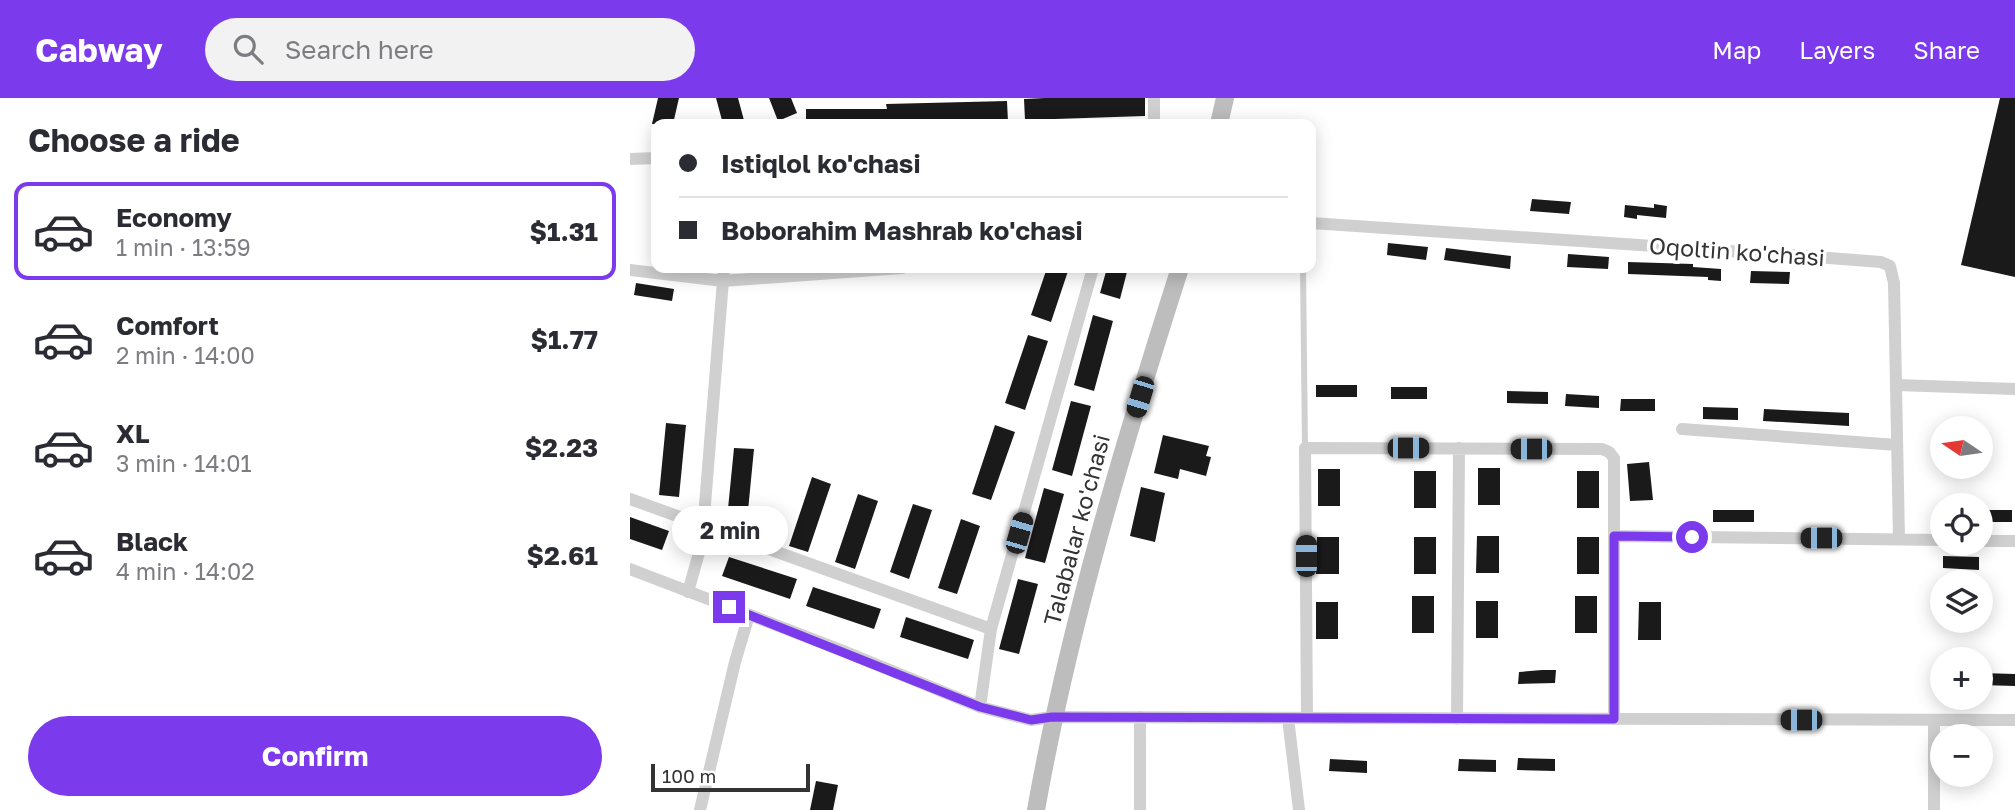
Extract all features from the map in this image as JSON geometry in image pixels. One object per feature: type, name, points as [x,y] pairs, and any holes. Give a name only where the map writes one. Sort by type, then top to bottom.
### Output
[{"type":"street","points":[[1154,98],[1154,119]]},
{"type":"street","points":[[1220,119],[1225,98]]},
{"type":"street","points":[[630,159],[651,158]]},
{"type":"street","name":"Oqoltin ko'chasi","points":[[1316,223],[1881,262],[1890,266],[1894,283],[1899,539]]},
{"type":"street","points":[[630,270],[651,271]]},
{"type":"street","points":[[700,273],[753,273]]},
{"type":"street","points":[[980,707],[991,629],[1092,273]]},
{"type":"street","name":"Talabalar ko'chasi","points":[[1036,810],[1052,717],[1093,555],[1178,273]]},
{"type":"street","points":[[688,592],[702,542],[704,524],[723,274]]},
{"type":"street","points":[[1896,385],[2015,389]]},
{"type":"street","points":[[1682,429],[1897,445]]},
{"type":"street","points":[[1307,718],[1305,448],[1459,448],[1602,449],[1614,458],[1614,719]]},
{"type":"street","points":[[1457,719],[1459,448]]},
{"type":"street","points":[[630,499],[991,629]]},
{"type":"street","points":[[1614,536],[1930,540]]},
{"type":"street","points":[[1993,541],[2015,541]]},
{"type":"street","points":[[630,569],[980,707],[1031,720],[1052,717],[2015,720]]},
{"type":"street","points":[[700,810],[735,662],[749,615]]},
{"type":"street","points":[[1140,718],[1140,810]]},
{"type":"street","points":[[1288,718],[1299,810]]},
{"type":"street","points":[[1934,720],[1934,810]]},
{"type":"lane","points":[[1303,273],[1305,448]]},
{"type":"building","points":[[658,98],[679,98],[674,119],[653,119]]},
{"type":"building","points":[[716,98],[738,98],[744,119],[722,119]]},
{"type":"building","points":[[769,98],[791,98],[797,113],[777,119]]},
{"type":"building","points":[[1145,98],[1145,116],[1025,119],[1024,99]]},
{"type":"building","points":[[2000,98],[2015,98],[2015,277],[1961,265]]},
{"type":"building","points":[[1007,101],[1008,119],[806,119],[806,109],[887,109],[886,104]]},
{"type":"building","points":[[1532,199],[1571,202],[1569,214],[1530,211]]},
{"type":"building","points":[[1654,204],[1667,206],[1666,218],[1637,215],[1637,219],[1624,217],[1625,205],[1654,208]]},
{"type":"building","points":[[1388,243],[1428,247],[1426,260],[1387,255]]},
{"type":"building","points":[[1446,248],[1511,256],[1510,269],[1444,260]]},
{"type":"building","points":[[1568,254],[1609,257],[1608,269],[1567,267]]},
{"type":"building","points":[[1628,262],[1693,264],[1693,267],[1721,269],[1721,281],[1708,280],[1708,277],[1628,274]]},
{"type":"building","points":[[1751,271],[1790,272],[1789,284],[1750,283]]},
{"type":"building","points":[[1045,273],[1067,273],[1051,322],[1031,315]]},
{"type":"building","points":[[1106,273],[1127,273],[1120,299],[1100,293]]},
{"type":"building","points":[[636,283],[674,289],[672,301],[634,295]]},
{"type":"building","points":[[1093,315],[1113,321],[1094,391],[1074,385]]},
{"type":"building","points":[[1028,335],[1048,341],[1025,410],[1005,403]]},
{"type":"building","points":[[1316,385],[1357,385],[1357,397],[1316,397]]},
{"type":"building","points":[[1391,387],[1427,387],[1427,399],[1391,399]]},
{"type":"building","points":[[1507,391],[1548,392],[1548,404],[1507,403]]},
{"type":"building","points":[[1566,394],[1599,396],[1599,408],[1565,406]]},
{"type":"building","points":[[1621,399],[1655,399],[1655,411],[1620,411]]},
{"type":"building","points":[[1071,401],[1091,406],[1072,476],[1052,470]]},
{"type":"building","points":[[1703,407],[1738,408],[1738,420],[1703,419]]},
{"type":"building","points":[[1764,409],[1849,413],[1849,426],[1763,421]]},
{"type":"building","points":[[666,423],[686,425],[679,497],[659,495]]},
{"type":"building","points":[[995,425],[1015,432],[991,500],[972,494]]},
{"type":"building","points":[[1163,435],[1209,446],[1206,456],[1211,457],[1206,476],[1180,469],[1178,479],[1154,473]]},
{"type":"building","points":[[734,448],[754,449],[747,521],[727,519]]},
{"type":"building","points":[[1649,462],[1653,500],[1630,501],[1627,464]]},
{"type":"building","points":[[1478,468],[1500,468],[1500,505],[1478,505]]},
{"type":"building","points":[[1318,469],[1340,469],[1340,506],[1318,506]]},
{"type":"building","points":[[1414,471],[1436,471],[1436,508],[1414,508]]},
{"type":"building","points":[[1577,471],[1599,471],[1599,508],[1577,508]]},
{"type":"building","points":[[812,477],[831,484],[808,552],[789,546]]},
{"type":"building","points":[[1141,487],[1165,493],[1155,542],[1130,536]]},
{"type":"building","points":[[1044,488],[1064,494],[1045,563],[1025,558]]},
{"type":"building","points":[[858,494],[878,501],[855,569],[835,562]]},
{"type":"building","points":[[913,504],[932,510],[909,579],[890,572]]},
{"type":"building","points":[[1713,510],[1754,510],[1754,522],[1713,522]]},
{"type":"building","points":[[1993,510],[2012,510],[2012,522],[1993,522]]},
{"type":"building","points":[[630,517],[669,531],[662,550],[630,539]]},
{"type":"building","points":[[961,519],[980,526],[957,594],[938,588]]},
{"type":"building","points":[[1477,536],[1499,536],[1499,573],[1476,573]]},
{"type":"building","points":[[1317,537],[1339,537],[1339,574],[1316,574]]},
{"type":"building","points":[[1414,537],[1436,537],[1436,574],[1414,574]]},
{"type":"building","points":[[1577,537],[1599,537],[1599,574],[1577,574]]},
{"type":"building","points":[[1943,556],[1979,557],[1979,570],[1943,568]]},
{"type":"building","points":[[729,557],[797,579],[790,599],[722,576]]},
{"type":"building","points":[[1018,579],[1038,584],[1019,654],[999,649]]},
{"type":"building","points":[[813,587],[881,609],[874,629],[806,606]]},
{"type":"building","points":[[1412,596],[1434,596],[1434,633],[1412,633]]},
{"type":"building","points":[[1575,596],[1597,596],[1597,633],[1575,633]]},
{"type":"building","points":[[1476,601],[1498,601],[1498,638],[1476,638]]},
{"type":"building","points":[[1316,602],[1338,602],[1338,639],[1316,639]]},
{"type":"building","points":[[1639,602],[1661,602],[1661,640],[1638,640]]},
{"type":"building","points":[[906,617],[974,640],[968,659],[900,637]]},
{"type":"building","points":[[1556,670],[1555,683],[1518,684],[1519,672]]},
{"type":"building","points":[[1993,673],[2015,674],[2015,686],[1993,685]]},
{"type":"building","points":[[1518,758],[1555,759],[1555,771],[1517,770]]},
{"type":"building","points":[[1330,759],[1367,761],[1367,773],[1329,771]]},
{"type":"building","points":[[1459,759],[1496,760],[1496,772],[1458,771]]},
{"type":"building","points":[[816,781],[838,785],[833,810],[810,810]]},
{"type":"route","points":[[729,607],[980,707],[1031,720],[1052,717],[1614,719],[1614,536],[1692,537]]}]
